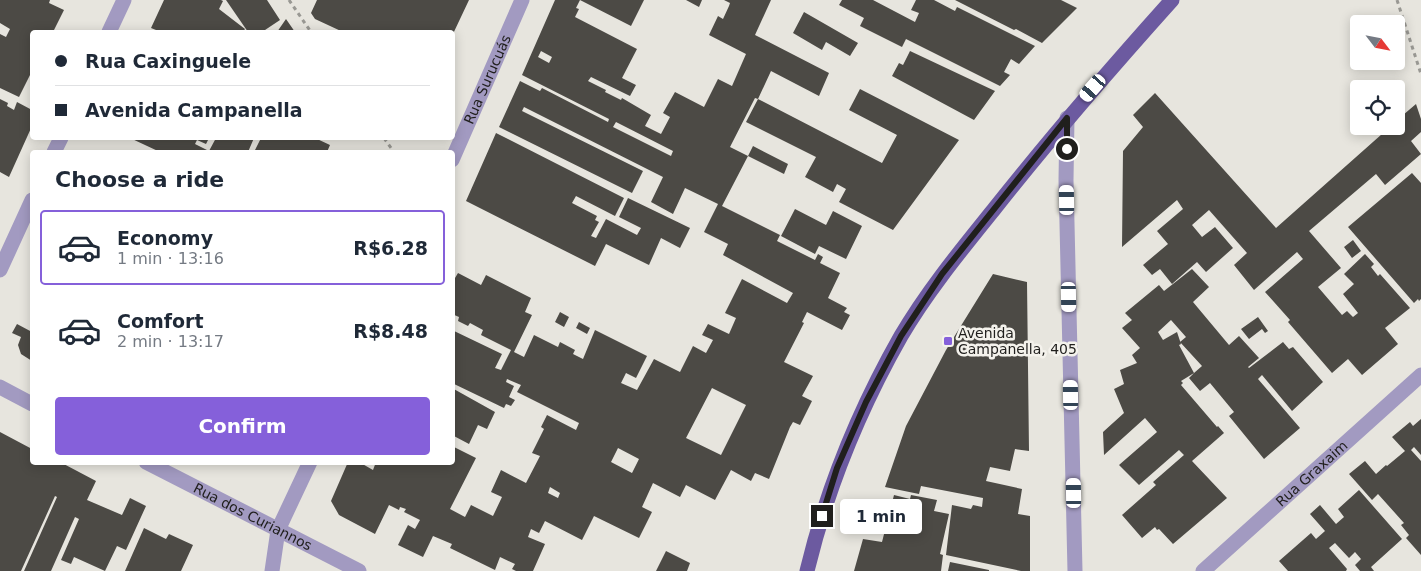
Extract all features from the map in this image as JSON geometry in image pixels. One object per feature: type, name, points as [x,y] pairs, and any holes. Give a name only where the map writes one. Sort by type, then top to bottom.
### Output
[{"type":"main road","points":[[808,571],[816,532],[837,468],[866,402],[901,336],[942,274],[1067,118],[1172,0]]},
{"type":"street","points":[[111,30],[124,0]]},
{"type":"street","name":"Rua Surucuás","points":[[455,153],[522,0]]},
{"type":"street","points":[[1067,118],[1066,180],[1075,571]]},
{"type":"street","points":[[0,270],[30,204]]},
{"type":"street","name":"Rua Graxaim","points":[[1203,571],[1421,376]]},
{"type":"street","points":[[0,388],[30,403]]},
{"type":"street","name":"Rua dos Curiannos","points":[[152,465],[359,571]]},
{"type":"street","points":[[272,571],[278,530],[309,465]]},
{"type":"path","points":[[289,0],[310,30]]},
{"type":"path","points":[[1397,0],[1421,74]]},
{"type":"building","points":[[0,0],[50,0],[49,3],[64,10],[54,30],[30,30],[30,75],[19,97],[0,88],[0,34],[6,37],[10,29],[0,23]]},
{"type":"building","points":[[164,0],[221,0],[223,1],[219,9],[245,29],[156,30],[151,28]]},
{"type":"building","points":[[226,0],[267,0],[280,20],[265,30],[247,30]]},
{"type":"building","points":[[317,0],[469,0],[455,30],[339,30],[315,19],[311,13]]},
{"type":"building","points":[[555,0],[580,0],[576,8],[579,9],[575,17],[637,49],[622,78],[636,85],[630,96],[591,77],[588,81],[606,90],[605,92],[621,100],[622,98],[651,115],[645,126],[661,134],[670,117],[663,113],[675,92],[704,107],[718,79],[732,86],[746,54],[709,35],[718,16],[723,19],[729,6],[730,3],[724,0],[771,0],[755,35],[829,73],[819,96],[771,71],[758,99],[755,98],[730,147],[748,156],[722,206],[780,235],[777,241],[815,260],[818,254],[823,257],[820,263],[840,273],[828,298],[847,308],[844,312],[850,315],[842,330],[807,312],[802,322],[804,323],[784,362],[813,376],[802,396],[812,401],[800,425],[793,422],[790,427],[769,479],[755,473],[751,481],[731,470],[715,500],[686,485],[680,497],[653,483],[642,507],[652,512],[639,538],[594,516],[582,540],[545,521],[539,533],[531,529],[528,537],[545,544],[533,571],[516,571],[512,569],[515,564],[500,557],[495,570],[450,548],[452,544],[433,536],[423,557],[398,545],[408,525],[415,529],[420,520],[404,512],[406,509],[400,507],[399,510],[389,505],[375,534],[339,515],[331,501],[347,465],[364,465],[373,470],[375,465],[455,465],[455,448],[476,458],[450,509],[465,517],[471,505],[493,516],[502,497],[491,492],[501,470],[526,483],[540,456],[532,453],[544,429],[541,427],[547,415],[576,430],[579,423],[517,392],[521,385],[507,379],[506,382],[514,386],[509,397],[515,400],[511,406],[506,404],[504,408],[455,384],[455,331],[502,354],[495,368],[501,370],[511,350],[481,335],[483,330],[470,323],[468,326],[458,321],[459,317],[455,315],[455,278],[458,273],[481,285],[486,275],[531,298],[525,312],[532,315],[514,352],[524,357],[534,335],[558,347],[560,342],[575,350],[573,354],[583,359],[595,330],[647,356],[636,378],[626,373],[621,383],[637,390],[654,359],[680,372],[693,346],[706,353],[713,340],[702,335],[708,324],[729,334],[736,318],[725,313],[742,279],[787,303],[793,293],[723,255],[728,244],[704,232],[718,204],[685,188],[673,214],[651,202],[663,177],[524,107],[522,111],[643,171],[632,193],[499,127],[520,81],[540,91],[542,88],[608,122],[609,119],[522,75]],"holes":[[[541,51],[552,57],[549,63],[538,57]],[[616,122],[673,151],[671,156],[613,127]],[[712,388],[746,405],[721,455],[686,438]],[[618,448],[639,459],[632,473],[611,462]],[[550,487],[560,493],[558,498],[548,493]]]},
{"type":"building","points":[[580,0],[644,0],[631,26]]},
{"type":"building","points":[[686,0],[702,0],[699,7]]},
{"type":"building","points":[[842,0],[873,0],[915,22],[919,13],[911,10],[916,0],[934,0],[955,11],[957,7],[1035,46],[1019,64],[1011,59],[1004,72],[1010,75],[1000,86],[906,39],[902,47],[860,26],[864,18],[839,5]]},
{"type":"building","points":[[955,0],[1061,0],[1077,8],[1042,43]]},
{"type":"building","points":[[804,12],[858,43],[850,56],[826,42],[822,50],[793,33]]},
{"type":"building","points":[[286,19],[294,30],[278,30]]},
{"type":"building","points":[[910,51],[995,91],[974,120],[892,76],[899,63],[903,65]]},
{"type":"building","points":[[860,89],[959,140],[893,230],[839,202],[846,189],[837,184],[833,192],[805,177],[816,157],[746,122],[758,99],[882,163],[897,135],[849,110]]},
{"type":"building","points":[[1155,93],[1276,228],[1381,135],[1405,135],[1405,113],[1416,104],[1421,119],[1421,132],[1411,141],[1421,154],[1385,185],[1376,174],[1309,231],[1341,268],[1318,287],[1342,315],[1347,311],[1353,317],[1358,313],[1343,294],[1354,284],[1344,274],[1365,254],[1374,264],[1371,267],[1378,276],[1380,274],[1410,308],[1385,328],[1398,344],[1362,375],[1348,359],[1332,373],[1265,292],[1303,259],[1297,252],[1254,290],[1234,265],[1247,253],[1209,210],[1192,225],[1202,237],[1215,227],[1233,248],[1206,272],[1197,262],[1172,284],[1160,269],[1152,275],[1143,265],[1168,244],[1157,231],[1183,209],[1177,200],[1122,247],[1123,151],[1143,127],[1133,115]]},
{"type":"building","points":[[0,99],[8,103],[7,106],[14,110],[17,102],[30,109],[30,130],[9,177],[0,172]]},
{"type":"building","points":[[496,133],[624,198],[615,216],[576,196],[572,203],[597,216],[595,220],[599,222],[591,236],[596,238],[606,219],[637,235],[641,228],[619,217],[628,198],[690,228],[680,248],[661,238],[649,265],[606,244],[595,266],[466,201]]},
{"type":"building","points":[[134,140],[197,140],[195,144],[207,150],[156,150]]},
{"type":"building","points":[[197,140],[208,140],[206,144]]},
{"type":"building","points":[[215,140],[253,140],[249,150],[210,150]]},
{"type":"building","points":[[260,140],[319,140],[330,145],[328,150],[255,150]]},
{"type":"building","points":[[753,146],[788,164],[784,174],[748,156]]},
{"type":"building","points":[[1412,173],[1421,183],[1421,299],[1414,303],[1348,227]]},
{"type":"building","points":[[795,209],[826,225],[833,211],[862,226],[846,259],[819,246],[815,254],[781,236]]},
{"type":"building","points":[[1353,240],[1361,251],[1352,258],[1344,247]]},
{"type":"building","points":[[1192,269],[1209,287],[1193,302],[1229,345],[1239,336],[1259,358],[1249,368],[1283,342],[1289,349],[1293,347],[1323,382],[1292,411],[1262,375],[1258,379],[1300,428],[1264,459],[1229,416],[1234,412],[1210,383],[1200,391],[1189,378],[1194,373],[1181,381],[1183,383],[1181,385],[1224,433],[1192,461],[1227,498],[1173,544],[1155,527],[1142,538],[1122,515],[1156,485],[1153,482],[1184,455],[1179,450],[1139,485],[1119,465],[1157,432],[1145,418],[1104,455],[1103,432],[1124,413],[1114,389],[1124,384],[1120,370],[1137,363],[1132,355],[1140,348],[1122,328],[1132,320],[1125,313],[1159,285],[1164,291]],"holes":[[[1171,320],[1186,337],[1180,342],[1177,332],[1163,340],[1158,332]],[[1181,343],[1202,366],[1194,373],[1179,345]]]},
{"type":"building","points":[[993,274],[1027,282],[1029,451],[1015,449],[1010,471],[990,467],[986,481],[1022,489],[1018,514],[1030,516],[1030,571],[1021,571],[946,555],[952,505],[971,509],[973,505],[982,507],[983,498],[921,486],[919,494],[885,487],[906,426],[946,350]]},
{"type":"building","points":[[560,312],[569,317],[564,327],[555,322]]},
{"type":"building","points":[[1258,317],[1268,331],[1265,333],[1262,329],[1249,339],[1241,329]]},
{"type":"building","points":[[579,322],[590,328],[587,334],[576,328]]},
{"type":"building","points":[[17,324],[30,331],[30,360],[21,354],[18,345],[21,337],[12,333]]},
{"type":"building","points":[[455,390],[495,412],[487,429],[478,425],[469,444],[455,437]]},
{"type":"building","points":[[1421,419],[1421,455],[1414,447],[1411,450],[1421,461],[1421,555],[1406,538],[1409,535],[1401,525],[1404,523],[1378,494],[1372,500],[1349,474],[1365,461],[1376,474],[1387,466],[1405,451],[1392,437],[1410,422],[1413,426]]},
{"type":"building","points":[[0,432],[30,448],[30,465],[66,465],[96,481],[87,500],[122,515],[130,498],[146,506],[126,550],[117,546],[105,571],[74,557],[71,564],[61,560],[79,519],[75,517],[51,571],[24,571],[57,497],[55,496],[21,571],[0,571]]},
{"type":"building","points":[[1359,490],[1402,539],[1371,567],[1374,571],[1360,571],[1355,565],[1361,559],[1355,552],[1349,558],[1335,543],[1329,548],[1347,569],[1346,571],[1288,571],[1279,561],[1311,533],[1316,539],[1325,531],[1310,514],[1320,505],[1336,524],[1344,517],[1338,509]]},
{"type":"building","points":[[894,495],[910,499],[911,495],[937,500],[934,511],[949,514],[940,554],[943,555],[941,571],[854,571],[863,539],[882,542]]},
{"type":"building","points":[[144,528],[166,539],[169,534],[193,545],[181,571],[125,571]]},
{"type":"building","points":[[666,551],[690,563],[687,571],[656,571]]},
{"type":"building","points":[[950,562],[989,570],[989,571],[948,571]]},
{"type":"place","name":"Avenida Campanella, 405","points":[[948,341]]},
{"type":"route","points":[[822,516],[837,468],[866,402],[901,336],[942,274],[1067,118],[1067,149]]}]
